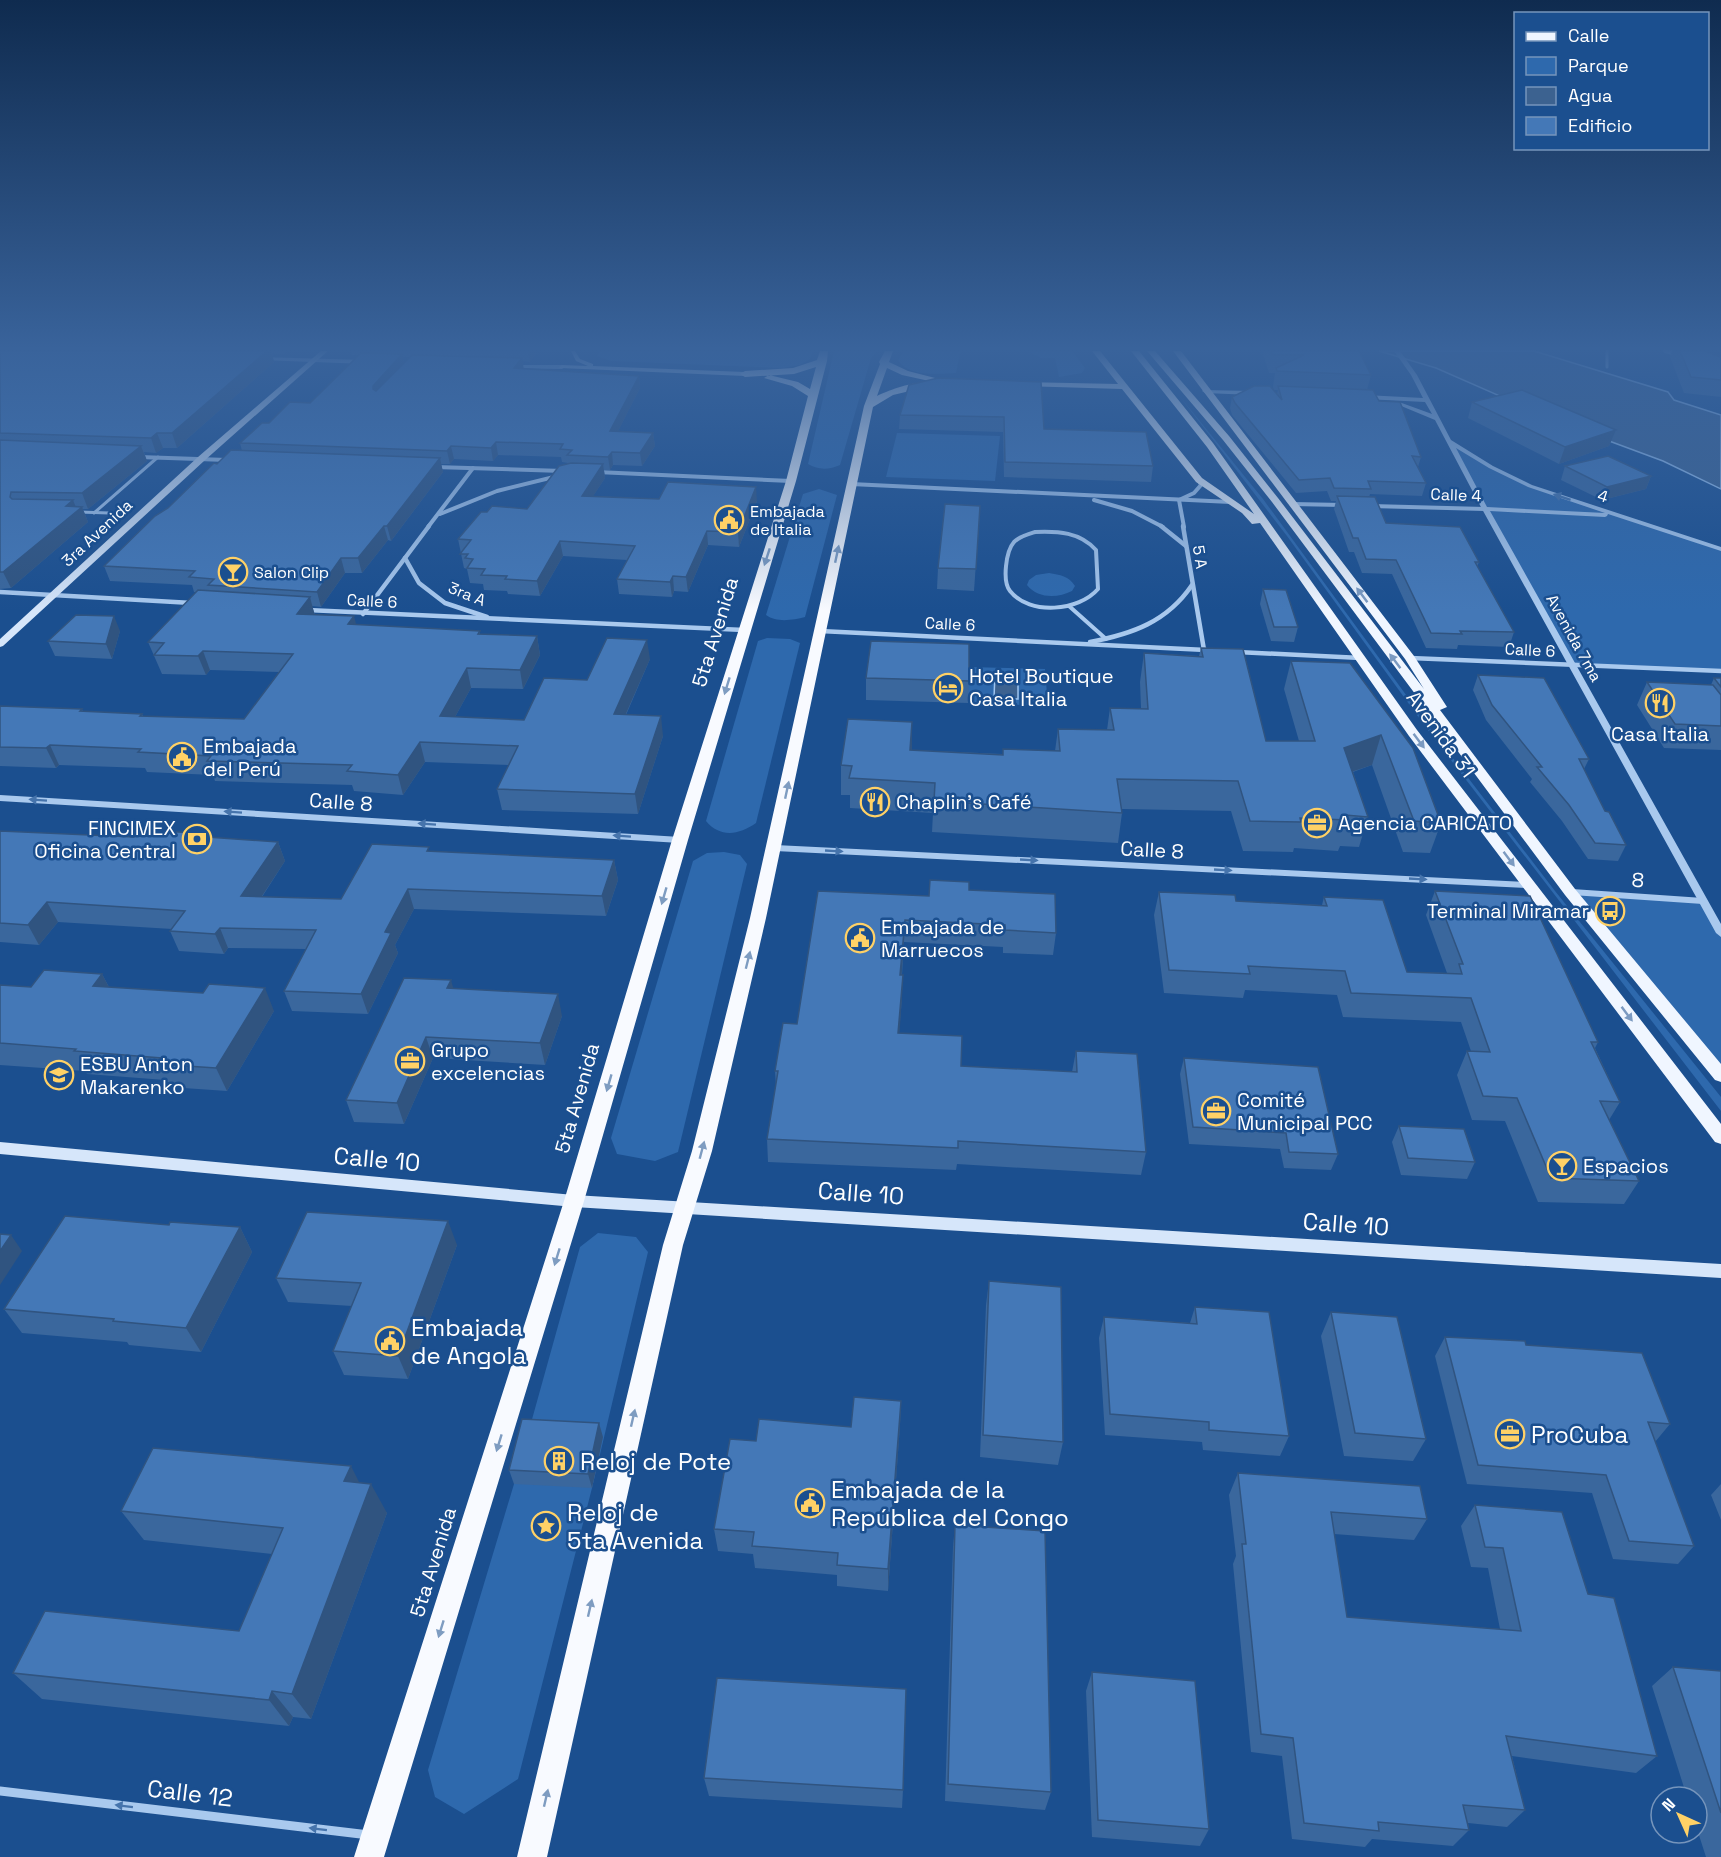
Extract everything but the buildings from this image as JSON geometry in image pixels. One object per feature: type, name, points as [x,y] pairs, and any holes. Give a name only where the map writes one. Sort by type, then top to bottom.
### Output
[{"type":"highway","name":"5ta Avenida","points":[[373,1846],[574,1201],[744,630],[791,481],[802,438]]},
{"type":"highway","points":[[535,1856],[673,1245],[687,1206],[775,848],[862,438]]},
{"type":"main road","name":"3ra Avenida","points":[[0,644],[226,438]]},
{"type":"main road","points":[[1164,438],[1199,480],[1245,511],[1284,550]]},
{"type":"main road","name":"Avenida 31","points":[[1204,438],[1413,733],[1721,1137]]},
{"type":"main road","name":"Avenida 31","points":[[1226,438],[1570,891],[1721,1076]]},
{"type":"main road","points":[[1241,438],[1410,658],[1494,791]]},
{"type":"main road","name":"Calle 10","points":[[0,1148],[574,1201],[687,1206],[1721,1271]]},
{"type":"street","name":"Avenida 7ma","points":[[1447,438],[1721,933]]},
{"type":"street","name":"4","points":[[1449,441],[1491,467],[1530,486],[1721,549]]},
{"type":"street","points":[[136,456],[236,460]]},
{"type":"street","points":[[426,466],[565,473],[475,496],[436,516]]},
{"type":"street","points":[[363,614],[473,468]]},
{"type":"street","points":[[588,473],[791,481]]},
{"type":"street","points":[[1179,500],[1194,493],[1201,486],[1199,480]]},
{"type":"street","points":[[851,484],[1232,502]]},
{"type":"street","points":[[1069,496],[1122,507],[1148,518],[1172,532],[1186,546]]},
{"type":"street","name":"5 A","points":[[1179,500],[1204,650]]},
{"type":"street","points":[[1292,504],[1352,505]]},
{"type":"street","name":"Calle 4","points":[[1363,505],[1618,515]]},
{"type":"street","name":"3ra A","points":[[405,558],[419,583],[445,603],[486,617],[538,621]]},
{"type":"street","name":"Calle 6","points":[[1080,644],[1123,636],[1161,620],[1183,601],[1192,585]]},
{"type":"street","points":[[0,592],[196,603]]},
{"type":"street","name":"Calle 6","points":[[304,610],[744,630]]},
{"type":"street","name":"Calle 6","points":[[820,631],[1215,651]]},
{"type":"street","points":[[1227,651],[1361,658]]},
{"type":"street","name":"Calle 6","points":[[1410,658],[1721,671]]},
{"type":"street","name":"Calle 8","points":[[0,798],[681,840]]},
{"type":"street","name":"Calle 8","points":[[775,848],[1528,885]]},
{"type":"street","name":"8","points":[[1570,891],[1703,901]]},
{"type":"street","name":"Calle 12","points":[[0,1791],[373,1846]]},
{"type":"lane","points":[[94,513],[158,457]]},
{"type":"lane","points":[[72,512],[109,513]]},
{"type":"lane","points":[[1069,606],[1089,600],[1098,590],[1096,550],[1092,545],[1078,536],[1057,532],[1035,532],[1012,542],[1009,547],[1006,584],[1009,590],[1033,604],[1069,606],[1106,639]]},
{"type":"green space","points":[[814,438],[848,438],[840,465],[820,468],[808,464]]},
{"type":"green space","points":[[896,438],[1000,438],[995,481],[886,477]]},
{"type":"green space","points":[[1211,438],[1263,499],[1436,736],[1555,891],[1721,1097],[1721,1111],[1430,733],[1287,536]]},
{"type":"green space","points":[[1449,441],[1491,467],[1530,486],[1721,549],[1721,671],[1571,665]]},
{"type":"green space","points":[[819,489],[837,495],[805,617],[785,620],[770,618],[766,615],[803,494]]},
{"type":"green space","points":[[1049,573],[1070,580],[1075,586],[1072,591],[1048,596],[1037,593],[1027,585],[1029,580],[1036,575]]},
{"type":"green space","points":[[767,638],[790,639],[800,643],[756,823],[736,832],[723,832],[706,821],[758,641]]},
{"type":"green space","points":[[968,667],[1045,669],[1048,706],[968,703]]},
{"type":"green space","points":[[724,852],[740,855],[747,864],[678,1152],[655,1161],[617,1154],[611,1138],[693,861],[707,853]]},
{"type":"green space","points":[[1570,892],[1703,901],[1721,933],[1721,1076]]},
{"type":"green space","points":[[598,1233],[636,1237],[648,1252],[592,1488],[518,1779],[464,1814],[435,1797],[428,1770],[514,1484],[580,1247]]},
{"type":"water","points":[[1600,438],[1721,438],[1721,489],[1663,461]]},
{"type":"water","points":[[995,673],[1018,674],[1018,699],[994,698]]},
{"type":"place","name":"Embajada de Italia","points":[[729,520]]},
{"type":"place","name":"Salon Clip","points":[[233,572]]},
{"type":"place","name":"Hotel Boutique Casa Italia","points":[[948,688]]},
{"type":"place","name":"Casa Italia","points":[[1660,703]]},
{"type":"place","name":"Embajada del Perú","points":[[182,757]]},
{"type":"place","name":"Chaplin's Café","points":[[875,802]]},
{"type":"place","name":"Agencia CARICATO","points":[[1317,823]]},
{"type":"place","name":"FINCIMEX Oficina Central","points":[[197,839]]},
{"type":"place","name":"Terminal Miramar","points":[[1610,911]]},
{"type":"place","name":"Embajada de Marruecos","points":[[860,938]]},
{"type":"place","name":"Grupo excelencias","points":[[410,1061]]},
{"type":"place","name":"ESBU Anton Makarenko","points":[[59,1075]]},
{"type":"place","name":"Comité Municipal PCC","points":[[1216,1111]]},
{"type":"place","name":"Espacios","points":[[1562,1166]]},
{"type":"place","name":"Embajada de Angola","points":[[390,1341]]},
{"type":"place","name":"ProCuba","points":[[1510,1434]]},
{"type":"place","name":"Reloj de Pote","points":[[559,1461]]},
{"type":"place","name":"Embajada de la República del Congo","points":[[810,1503]]},
{"type":"place","name":"Reloj de 5ta Avenida","points":[[546,1526]]}]
